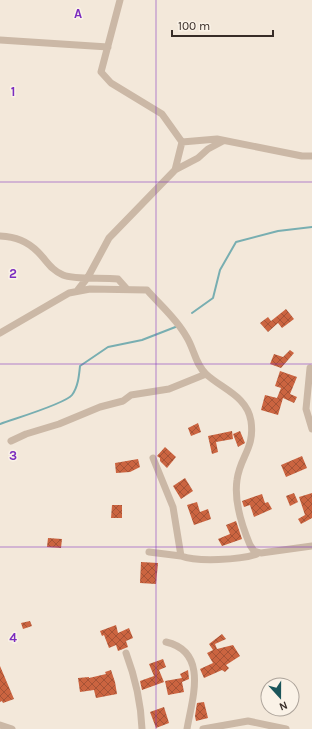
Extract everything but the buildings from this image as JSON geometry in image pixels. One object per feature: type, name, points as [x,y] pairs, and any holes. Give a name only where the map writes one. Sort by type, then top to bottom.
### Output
[{"type":"street","points":[[120,0],[101,72],[111,83],[162,114],[182,142]]},
{"type":"street","points":[[0,40],[108,47]]},
{"type":"street","points":[[182,142],[217,139],[223,142],[302,156],[312,156]]},
{"type":"street","points":[[174,170],[182,142]]},
{"type":"street","points":[[77,291],[88,277],[109,238],[174,170],[198,158],[208,149],[223,142]]},
{"type":"street","points":[[0,236],[15,237],[26,242],[39,253],[53,270],[64,276],[118,279],[126,288]]},
{"type":"street","points":[[0,333],[47,304],[70,292],[90,289],[126,288],[147,290],[175,319],[188,338],[198,362],[206,374],[241,400],[251,419],[251,444],[242,462],[237,480],[238,506],[247,538],[250,545],[257,552]]},
{"type":"street","points":[[310,368],[306,409],[312,429]]},
{"type":"street","points":[[11,441],[26,434],[59,424],[100,407],[123,401],[132,396],[169,389],[206,374]]},
{"type":"street","points":[[152,458],[173,507],[181,556]]},
{"type":"street","points":[[150,552],[202,558],[242,558],[257,554],[257,552],[312,546]]},
{"type":"street","points":[[166,642],[176,645],[187,654],[194,666],[196,682],[187,729]]},
{"type":"street","points":[[126,653],[132,670],[141,714],[142,729]]},
{"type":"street","points":[[203,729],[248,721],[286,729]]},
{"type":"street","points":[[0,725],[12,729]]},
{"type":"waterway","points":[[192,313],[213,298],[220,270],[236,242],[278,231],[312,227]]},
{"type":"waterway","points":[[0,424],[50,407],[67,399],[72,395],[76,388],[80,366],[108,347],[142,340],[178,326]]}]
